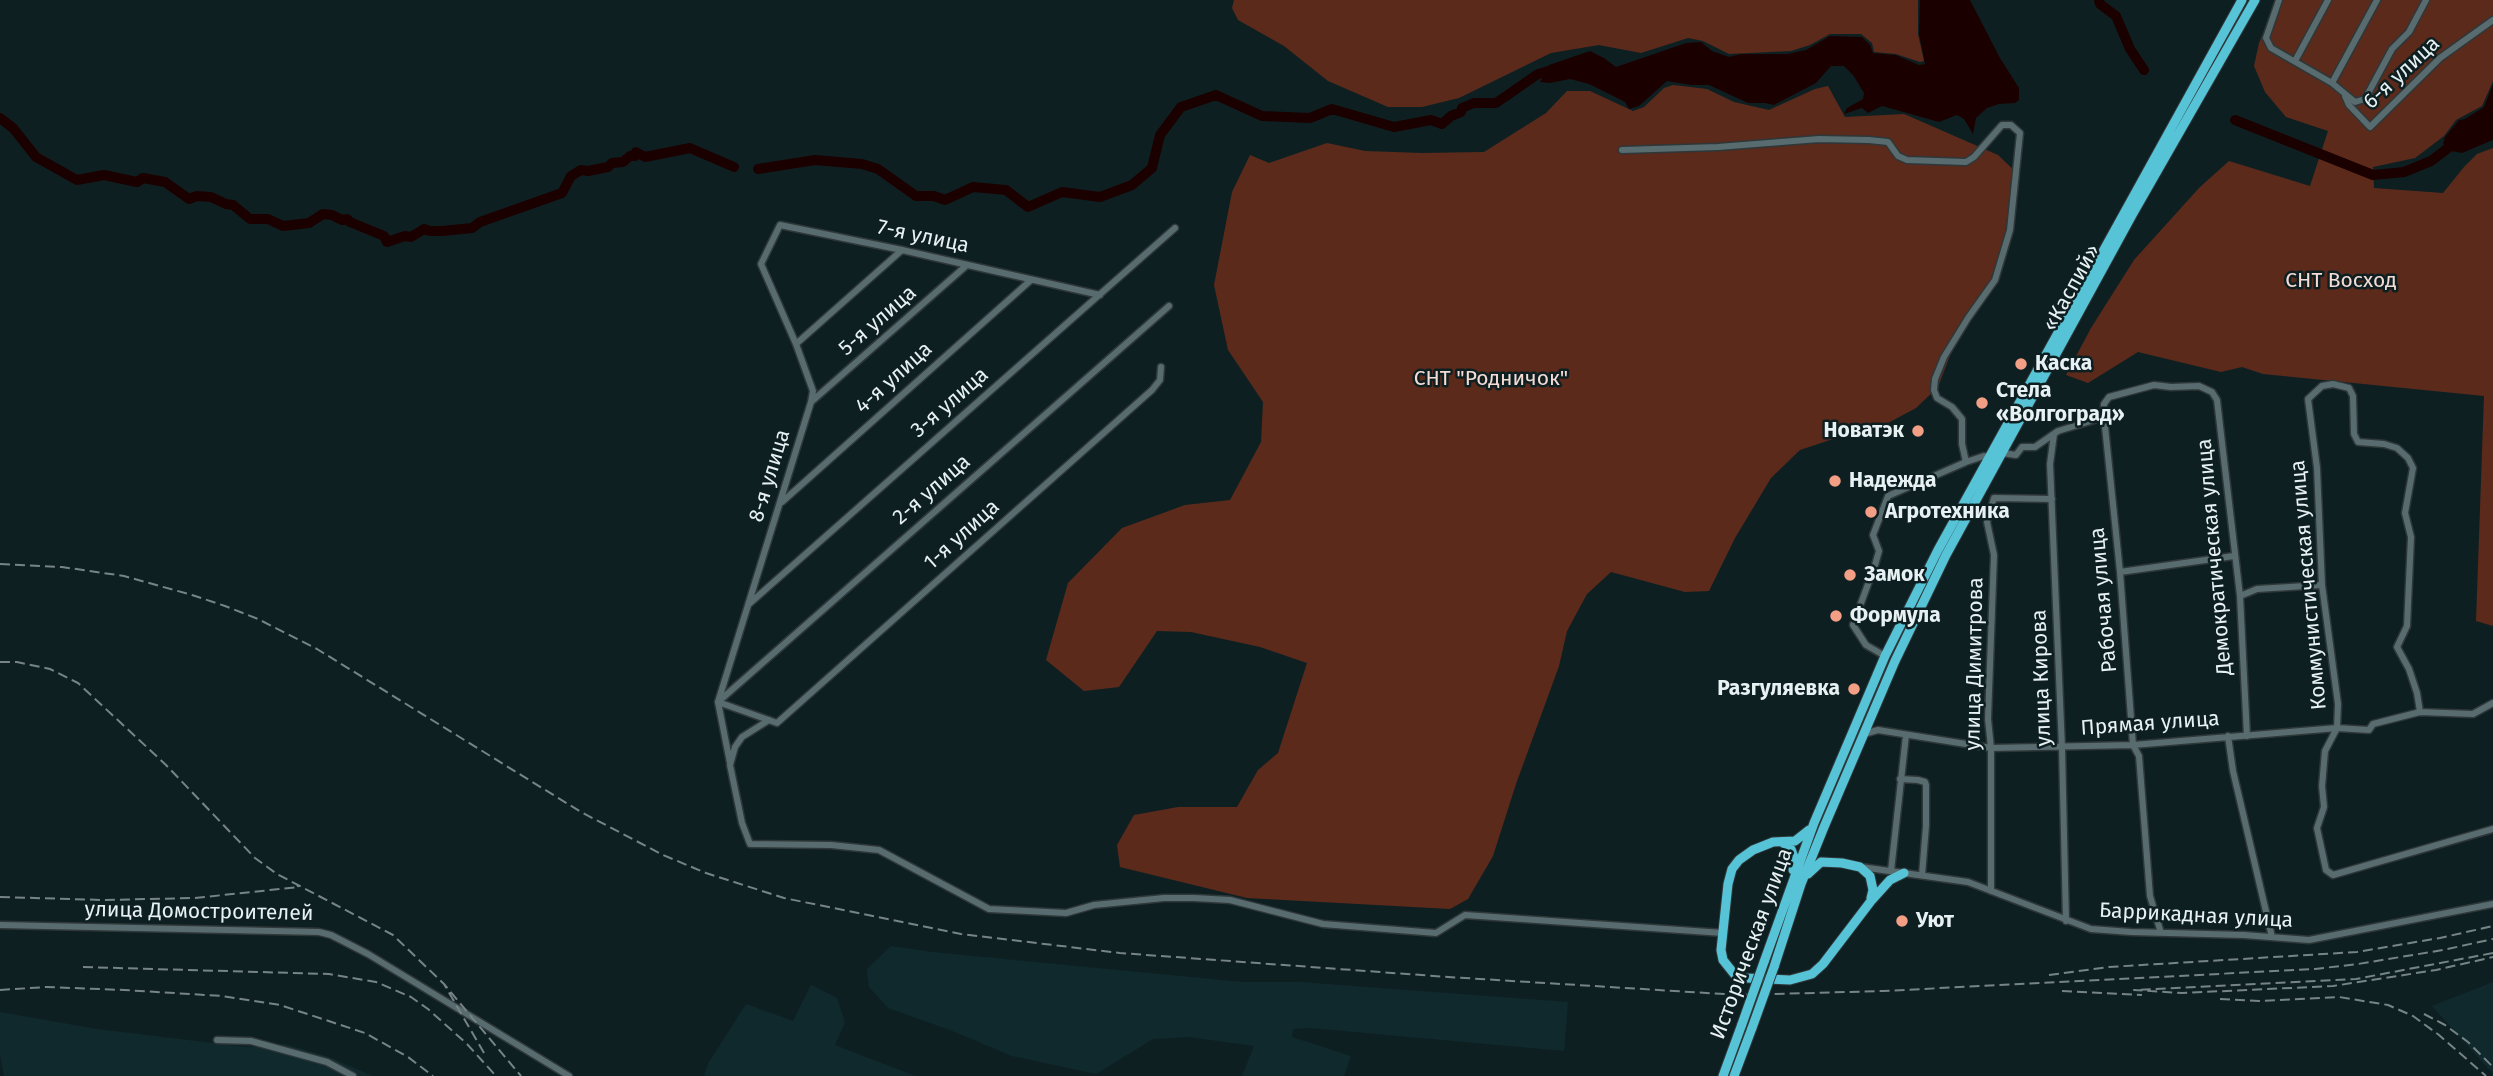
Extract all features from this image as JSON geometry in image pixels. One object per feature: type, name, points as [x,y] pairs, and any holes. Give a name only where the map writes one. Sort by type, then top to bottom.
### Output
[{"type":"highway","name":"«Каспий»","points":[[1819,825],[1885,656],[1938,550],[2242,0]]},
{"type":"highway","name":"«Каспий»","points":[[1819,825],[1992,454],[2255,0]]},
{"type":"highway","points":[[1842,863],[1826,855],[1819,825],[1795,841],[1773,842],[1753,850],[1739,860],[1732,869],[1728,884],[1721,950],[1723,960],[1735,975],[1746,978],[1800,978],[1812,974],[1890,880],[1905,873]]},
{"type":"highway","name":"Историческая улица","points":[[1723,1076],[1801,884],[1819,825]]},
{"type":"highway","name":"Историческая улица","points":[[1734,1076],[1752,1028],[1789,888],[1819,825]]},
{"type":"highway","points":[[1782,842],[1791,849],[1794,856],[1789,888]]},
{"type":"highway","points":[[1801,884],[1821,862],[1860,867],[1870,876],[1873,890],[1871,901]]},
{"type":"street","points":[[2279,0],[2266,38],[2272,48],[2332,83],[2355,102],[2365,99],[2392,49],[2409,32],[2426,0]]},
{"type":"street","points":[[2295,61],[2328,0]]},
{"type":"street","points":[[2332,83],[2377,0]]},
{"type":"street","name":"6-я улица","points":[[2345,95],[2349,105],[2370,127],[2440,58],[2493,20]]},
{"type":"street","points":[[1622,150],[1718,147],[1819,139],[1869,140],[1888,142],[1898,156],[1907,160],[1966,162],[1974,158],[2002,125],[2011,125],[2020,133],[2010,230],[1995,280],[1962,327],[1944,357],[1935,379],[1934,390],[1937,398],[1952,407],[1962,419],[1962,444],[1966,462]]},
{"type":"street","name":"7-я улица","points":[[761,264],[780,225],[1100,295]]},
{"type":"street","name":"3-я улица","points":[[748,604],[1175,228]]},
{"type":"street","points":[[796,344],[902,250]]},
{"type":"street","name":"8-я улица","points":[[718,702],[813,391],[761,264]]},
{"type":"street","name":"5-я улица","points":[[811,402],[967,265]]},
{"type":"street","name":"4-я улица","points":[[780,503],[1031,279]]},
{"type":"street","name":"2-я улица","points":[[718,702],[1169,306]]},
{"type":"street","name":"1-я улица","points":[[730,765],[735,747],[742,737],[773,721],[1152,390],[1160,380],[1161,367]]},
{"type":"street","name":"Коммунистическая улица","points":[[2420,712],[2413,681],[2397,647],[2407,626],[2411,537],[2405,513],[2413,468],[2397,448],[2358,442],[2354,434],[2353,396],[2349,388],[2333,384],[2322,386],[2308,400],[2317,468],[2322,585],[2338,704],[2337,728],[2325,751],[2322,786],[2324,807],[2317,828],[2326,870],[2333,875],[2493,829]]},
{"type":"street","name":"Демократическая улица","points":[[2104,417],[2104,404],[2109,397],[2154,385],[2199,386],[2212,393],[2217,400],[2240,596],[2248,736]]},
{"type":"street","points":[[1885,656],[1866,645],[1853,625],[1879,551],[1873,535],[1888,496],[1966,462],[1992,454],[2016,455],[2022,447],[2035,447],[2054,434],[2104,417]]},
{"type":"street","name":"Рабочая улица","points":[[2104,417],[2120,572],[2133,745],[2139,756],[2150,896],[2161,933]]},
{"type":"street","name":"улица Кирова","points":[[2054,434],[2049,464],[2062,748],[2066,921]]},
{"type":"street","name":"улица Димитрова","points":[[1991,891],[1991,748],[1988,719],[1994,555],[1987,522],[1994,498],[2052,499]]},
{"type":"street","points":[[2120,572],[2234,556]]},
{"type":"street","points":[[2240,596],[2258,589],[2322,585]]},
{"type":"street","points":[[773,721],[718,702],[742,823],[750,844],[831,845],[879,850],[989,909],[1066,913],[1094,905],[1194,898],[1230,900],[1323,924],[1436,933],[1465,915],[1723,933]]},
{"type":"street","name":"Прямая улица","points":[[1878,730],[1991,748],[2133,745],[2337,728],[2370,730],[2373,724],[2420,712],[2473,714],[2493,703]]},
{"type":"street","points":[[1862,735],[1878,730],[1872,715]]},
{"type":"street","points":[[1891,872],[1906,736]]},
{"type":"street","points":[[2228,736],[2233,771],[2272,937]]},
{"type":"street","points":[[1900,779],[1919,779],[1926,785],[1922,875]]},
{"type":"street","name":"Баррикадная улица","points":[[1860,867],[1968,882],[2091,929],[2309,940],[2493,904]]},
{"type":"street","name":"улица Домостроителей","points":[[0,925],[319,932],[331,935],[368,954],[569,1076]]},
{"type":"street","points":[[217,1040],[251,1041],[327,1062],[353,1076]]},
{"type":"shaded area","points":[[1920,0],[1970,0],[2019,88],[2019,100],[2015,103],[1987,108],[1976,118],[1973,134],[1964,119],[1957,115],[1939,122],[1882,106],[1868,113],[1862,108],[1844,114],[1847,108],[1863,99],[1864,93],[1844,66],[1831,66],[1816,83],[1774,105],[1748,103],[1709,85],[1667,81],[1639,106],[1629,109],[1625,102],[1589,84],[1570,79],[1540,82],[1549,65],[1590,51],[1616,67],[1686,43],[1701,42],[1712,51],[1729,57],[1741,54],[1787,54],[1806,50],[1830,36],[1862,37],[1873,53],[1896,55],[1919,65],[1925,64],[1919,34]]},
{"type":"shaded area","points":[[2493,84],[2493,140],[2462,153],[2451,151],[2443,144],[2445,137],[2459,120],[2484,107]]},
{"type":"shaded area","points":[[891,946],[1242,982],[1299,982],[1568,1002],[1564,1051],[1310,1028],[1293,1029],[1292,1037],[1351,1056],[1344,1076],[1242,1076],[1254,1046],[1189,1037],[1153,1039],[1096,1074],[1012,1056],[888,1008],[869,987],[867,969]]},
{"type":"shaded area","points":[[2493,982],[2493,1074],[2432,1006]]},
{"type":"shaded area","points":[[811,985],[837,998],[845,1022],[835,1045],[915,1076],[704,1076],[709,1062],[746,1004],[793,1021]]},
{"type":"shaded area","points":[[0,1012],[97,1029],[246,1047],[285,1044],[329,1057],[373,1076],[4,1076],[0,1055]]},
{"type":"green space","points":[[1234,0],[1918,0],[1918,34],[1924,61],[1874,52],[1872,43],[1861,34],[1830,34],[1791,51],[1729,54],[1703,41],[1688,38],[1641,53],[1599,45],[1551,53],[1459,98],[1422,107],[1388,107],[1328,81],[1284,46],[1238,20],[1232,8]]},
{"type":"green space","name":"СНТ Восход","points":[[2277,0],[2493,0],[2493,81],[2482,106],[2456,120],[2444,136],[2415,158],[2373,167],[2374,188],[2443,193],[2477,154],[2493,148],[2493,626],[2476,621],[2484,396],[2263,374],[2242,367],[2221,372],[2138,352],[2088,383],[2066,375],[2091,328],[2134,260],[2199,188],[2229,161],[2310,186],[2328,131],[2286,117],[2265,92],[2254,66],[2259,43]]},
{"type":"green space","name":"СНТ \"Родничок\"","points":[[1673,85],[1707,89],[1734,102],[1769,110],[1815,89],[1828,86],[1845,117],[1904,114],[1998,155],[2020,176],[2010,244],[1997,281],[1954,345],[1938,387],[1916,408],[1875,430],[1839,437],[1800,450],[1771,478],[1735,538],[1709,591],[1685,592],[1611,572],[1587,594],[1567,631],[1559,666],[1493,856],[1468,899],[1450,909],[1247,898],[1120,867],[1117,845],[1134,815],[1178,807],[1237,807],[1258,770],[1278,753],[1307,663],[1260,647],[1191,632],[1157,631],[1119,687],[1084,691],[1046,660],[1068,583],[1122,528],[1185,505],[1230,500],[1261,442],[1263,402],[1228,350],[1214,285],[1232,192],[1250,155],[1269,163],[1327,143],[1365,151],[1484,152],[1546,113],[1567,91],[1590,91],[1633,111],[1644,107],[1664,88]]},
{"type":"waterway","points":[[2099,0],[2100,4],[2116,16],[2130,49],[2144,70]]},
{"type":"waterway","points":[[758,169],[815,160],[862,164],[878,169],[916,196],[934,196],[945,200],[973,187],[1006,190],[1028,207],[1062,192],[1100,197],[1132,185],[1152,168],[1160,135],[1181,107],[1216,95],[1262,116],[1310,118],[1332,109],[1394,127],[1431,120],[1442,124],[1461,112],[1462,108],[1474,103],[1496,103],[1538,74],[1556,69]]},
{"type":"waterway","points":[[0,118],[13,128],[36,157],[77,180],[104,175],[137,182],[143,178],[165,182],[189,199],[197,196],[211,197],[233,205],[250,219],[268,219],[283,226],[309,223],[323,214],[332,215],[384,236],[387,242],[405,236],[411,237],[424,229],[442,231],[472,228],[480,222],[562,193],[571,176],[581,170],[608,167],[612,163],[623,162],[630,156],[635,156],[636,152],[645,157],[690,148],[734,167]]},
{"type":"waterway","points":[[2235,120],[2373,175],[2404,172],[2431,161],[2456,142]]},
{"type":"railway","points":[[0,564],[62,567],[124,576],[225,606],[258,619],[317,649],[581,812],[663,855],[706,873],[784,898],[961,934],[1120,953],[1739,995],[1883,991],[2315,969],[2443,950],[2493,939]]},
{"type":"railway","points":[[0,662],[17,662],[50,669],[78,683],[166,765],[255,858],[277,874],[393,935],[444,984]]},
{"type":"railway","points":[[0,897],[104,900],[195,898],[299,887],[297,885]]},
{"type":"railway","points":[[2049,975],[2109,967],[2357,952],[2493,926]]},
{"type":"railway","points":[[2493,953],[2356,979],[2134,990],[2182,993],[2333,986],[2436,970],[2493,957]]},
{"type":"railway","points":[[83,967],[329,974],[376,982],[411,997],[428,1009],[467,1044],[496,1076]]},
{"type":"railway","points":[[484,1053],[444,984],[521,1076]]},
{"type":"railway","points":[[0,990],[46,987],[124,990],[222,996],[280,1005],[365,1033],[408,1057],[433,1076]]},
{"type":"railway","points":[[2062,991],[2142,995]]},
{"type":"railway","points":[[2220,999],[2259,1001],[2339,997],[2388,1005],[2413,1016],[2486,1076]]},
{"type":"railway","points":[[2424,1014],[2468,1042],[2493,1067]]},
{"type":"place","name":"Каска","points":[[2021,364]]},
{"type":"place","name":"Стела «Волгоград»","points":[[1982,403]]},
{"type":"place","name":"Новатэк","points":[[1918,431]]},
{"type":"place","name":"Надежда","points":[[1835,481]]},
{"type":"place","name":"Агротехника","points":[[1871,512]]},
{"type":"place","name":"Замок","points":[[1850,575]]},
{"type":"place","name":"Формула","points":[[1836,616]]},
{"type":"place","name":"Разгуляевка","points":[[1854,689]]},
{"type":"place","name":"Уют","points":[[1902,921]]}]
